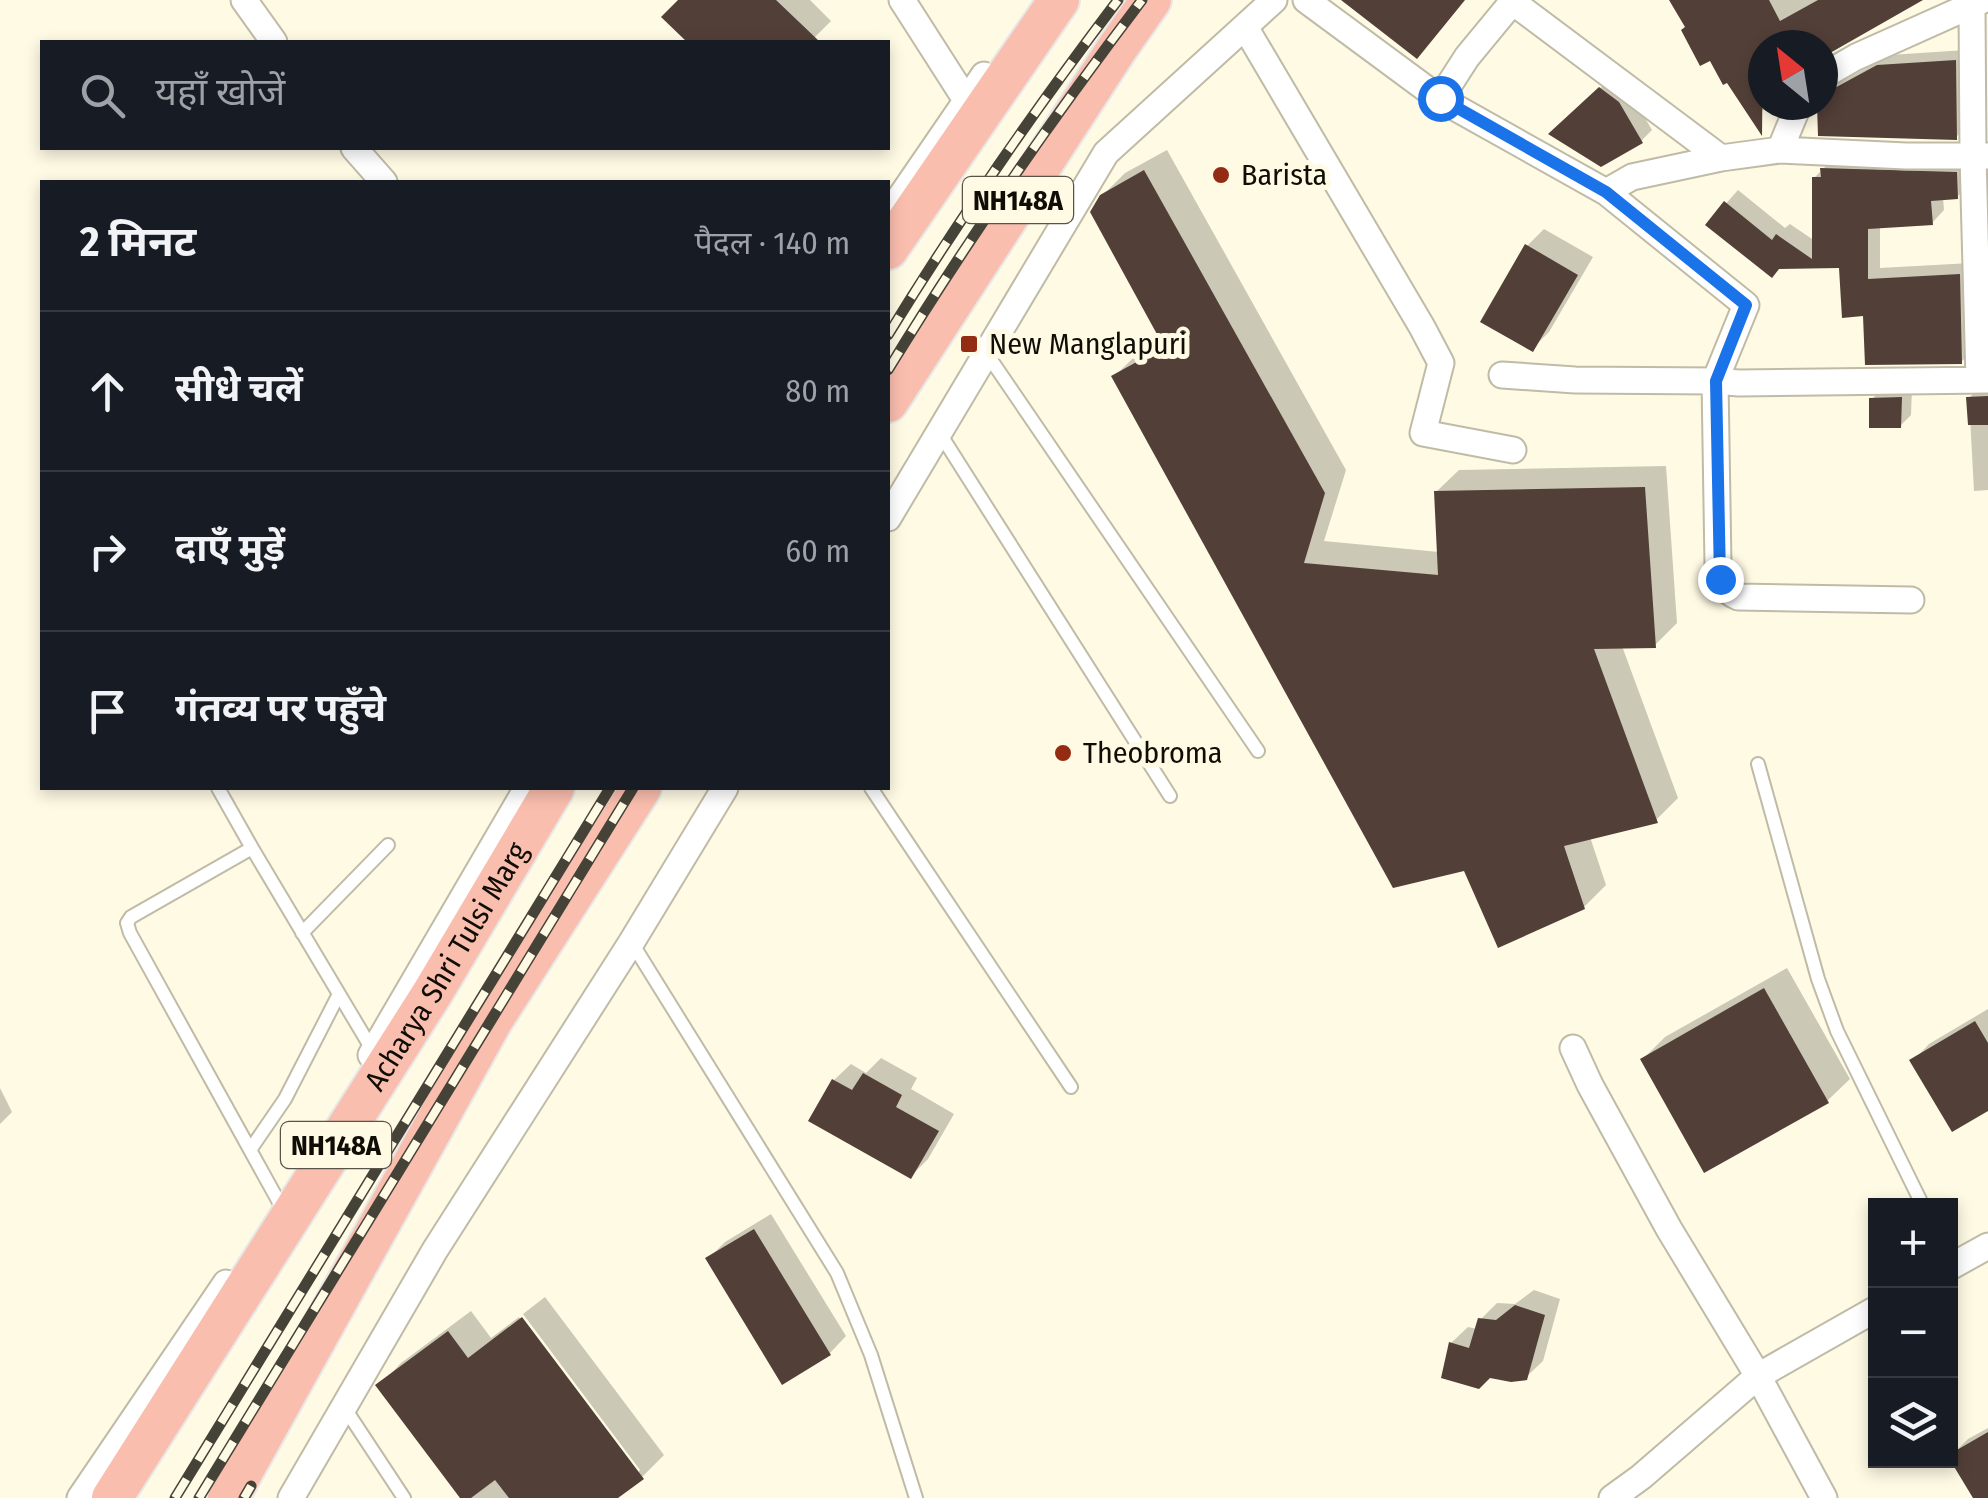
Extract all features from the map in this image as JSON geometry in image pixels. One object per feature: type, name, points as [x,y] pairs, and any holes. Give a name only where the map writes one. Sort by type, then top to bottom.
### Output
[{"type":"highway","name":"NH148A","points":[[890,245],[1059,0]]},
{"type":"highway","name":"NH148A","points":[[890,399],[1132,6]]},
{"type":"highway","name":"Acharya Shri Tulsi Marg","points":[[112,1498],[433,992],[553,790]]},
{"type":"highway","name":"NH148A","points":[[228,1498],[492,1021],[640,790]]},
{"type":"street","points":[[244,0],[273,40]]},
{"type":"street","points":[[902,0],[966,100]]},
{"type":"street","points":[[890,212],[1038,0]]},
{"type":"street","points":[[890,515],[1106,153],[1274,0]]},
{"type":"street","points":[[1306,0],[1440,98],[1606,192],[1746,305],[1716,381],[1718,565],[1728,593],[1738,598],[1911,600]]},
{"type":"street","points":[[1440,98],[1466,57],[1512,0],[1722,158]]},
{"type":"street","points":[[1502,375],[1621,382],[1984,380],[1978,3],[1838,67]]},
{"type":"street","points":[[1244,27],[1441,363],[1423,432],[1512,450]]},
{"type":"street","points":[[1780,150],[1792,120]]},
{"type":"street","points":[[356,150],[382,180]]},
{"type":"street","points":[[1606,192],[1632,177],[1780,150],[1980,156]]},
{"type":"street","points":[[80,1498],[314,1152],[526,790]]},
{"type":"street","points":[[290,1498],[435,1250],[632,942],[723,790]]},
{"type":"street","points":[[1573,1048],[1669,1229],[1758,1376],[1824,1498]]},
{"type":"street","points":[[1958,1261],[1988,1246]]},
{"type":"street","points":[[1612,1498],[1641,1478],[1758,1376],[1868,1314]]},
{"type":"lane","points":[[985,352],[1258,751]]},
{"type":"lane","points":[[939,432],[1170,796]]},
{"type":"lane","points":[[1758,764],[1824,996],[1918,1198]]},
{"type":"lane","points":[[219,790],[373,1052]]},
{"type":"lane","points":[[872,790],[1071,1086]]},
{"type":"lane","points":[[302,933],[388,845]]},
{"type":"lane","points":[[252,848],[131,917],[127,924],[280,1204]]},
{"type":"lane","points":[[632,942],[838,1272],[871,1355],[916,1498]]},
{"type":"lane","points":[[250,1150],[284,1099],[339,994]]},
{"type":"lane","points":[[344,1407],[404,1498]]},
{"type":"building","points":[[678,0],[776,0],[818,40],[685,40],[661,17]]},
{"type":"building","points":[[1341,0],[1465,0],[1417,59]]},
{"type":"building","points":[[1669,0],[1769,0],[1780,21],[1818,0],[1923,0],[1838,48],[1838,30],[1748,30],[1748,115],[1727,83],[1723,85],[1710,61],[1700,66],[1681,30],[1685,27]]},
{"type":"building","points":[[1956,60],[1957,140],[1818,136],[1817,120],[1838,120],[1838,86],[1877,65]]},
{"type":"building","points":[[1599,87],[1619,102],[1643,143],[1601,167],[1548,134]]},
{"type":"building","points":[[1751,120],[1762,120],[1762,136]]},
{"type":"building","points":[[1820,168],[1957,172],[1958,199],[1931,201],[1933,225],[1868,229],[1868,279],[1960,274],[1962,364],[1865,365],[1863,316],[1842,318],[1839,268],[1779,269],[1772,278],[1705,225],[1724,201],[1772,240],[1776,234],[1812,259],[1812,177],[1821,177]]},
{"type":"building","points":[[1144,170],[1325,493],[1304,563],[1438,575],[1434,491],[1645,487],[1656,648],[1594,649],[1658,823],[1564,846],[1585,909],[1498,948],[1464,871],[1393,888],[1111,376],[1164,347],[1090,212],[1100,195]]},
{"type":"building","points":[[1525,244],[1578,275],[1533,352],[1480,322]]},
{"type":"building","points":[[1988,396],[1988,425],[1968,425],[1966,397]]},
{"type":"building","points":[[1902,397],[1901,428],[1869,428],[1869,398]]},
{"type":"building","points":[[1764,988],[1829,1103],[1704,1173],[1640,1059]]},
{"type":"building","points":[[1975,1021],[1988,1043],[1988,1111],[1952,1132],[1909,1060]]},
{"type":"building","points":[[863,1073],[902,1095],[896,1107],[939,1131],[911,1179],[808,1121],[832,1079],[852,1090]]},
{"type":"building","points":[[754,1229],[831,1355],[782,1385],[705,1258]]},
{"type":"building","points":[[1515,1305],[1545,1315],[1527,1380],[1490,1378],[1479,1389],[1441,1378],[1449,1342],[1469,1348],[1478,1318],[1496,1320]]},
{"type":"building","points":[[522,1317],[644,1479],[618,1498],[509,1498],[495,1480],[471,1498],[460,1498],[375,1385],[448,1331],[468,1358]]},
{"type":"building","points":[[1988,1432],[1988,1498],[1973,1498],[1955,1468],[1958,1468],[1958,1449]]},
{"type":"railway","points":[[890,332],[999,164],[1118,0]]},
{"type":"railway","points":[[890,367],[1010,182],[1142,0]]},
{"type":"railway","points":[[175,1498],[609,790]]},
{"type":"railway","points":[[199,1498],[632,790]]},
{"type":"railway","points":[[244,1498],[251,1486]]},
{"type":"place","name":"Barista","points":[[1221,175]]},
{"type":"place","name":"New Manglapuri","points":[[969,344]]},
{"type":"place","name":"Theobroma","points":[[1063,753]]},
{"type":"route","points":[[1440,98],[1606,192],[1746,305],[1716,381],[1720,579]]}]
